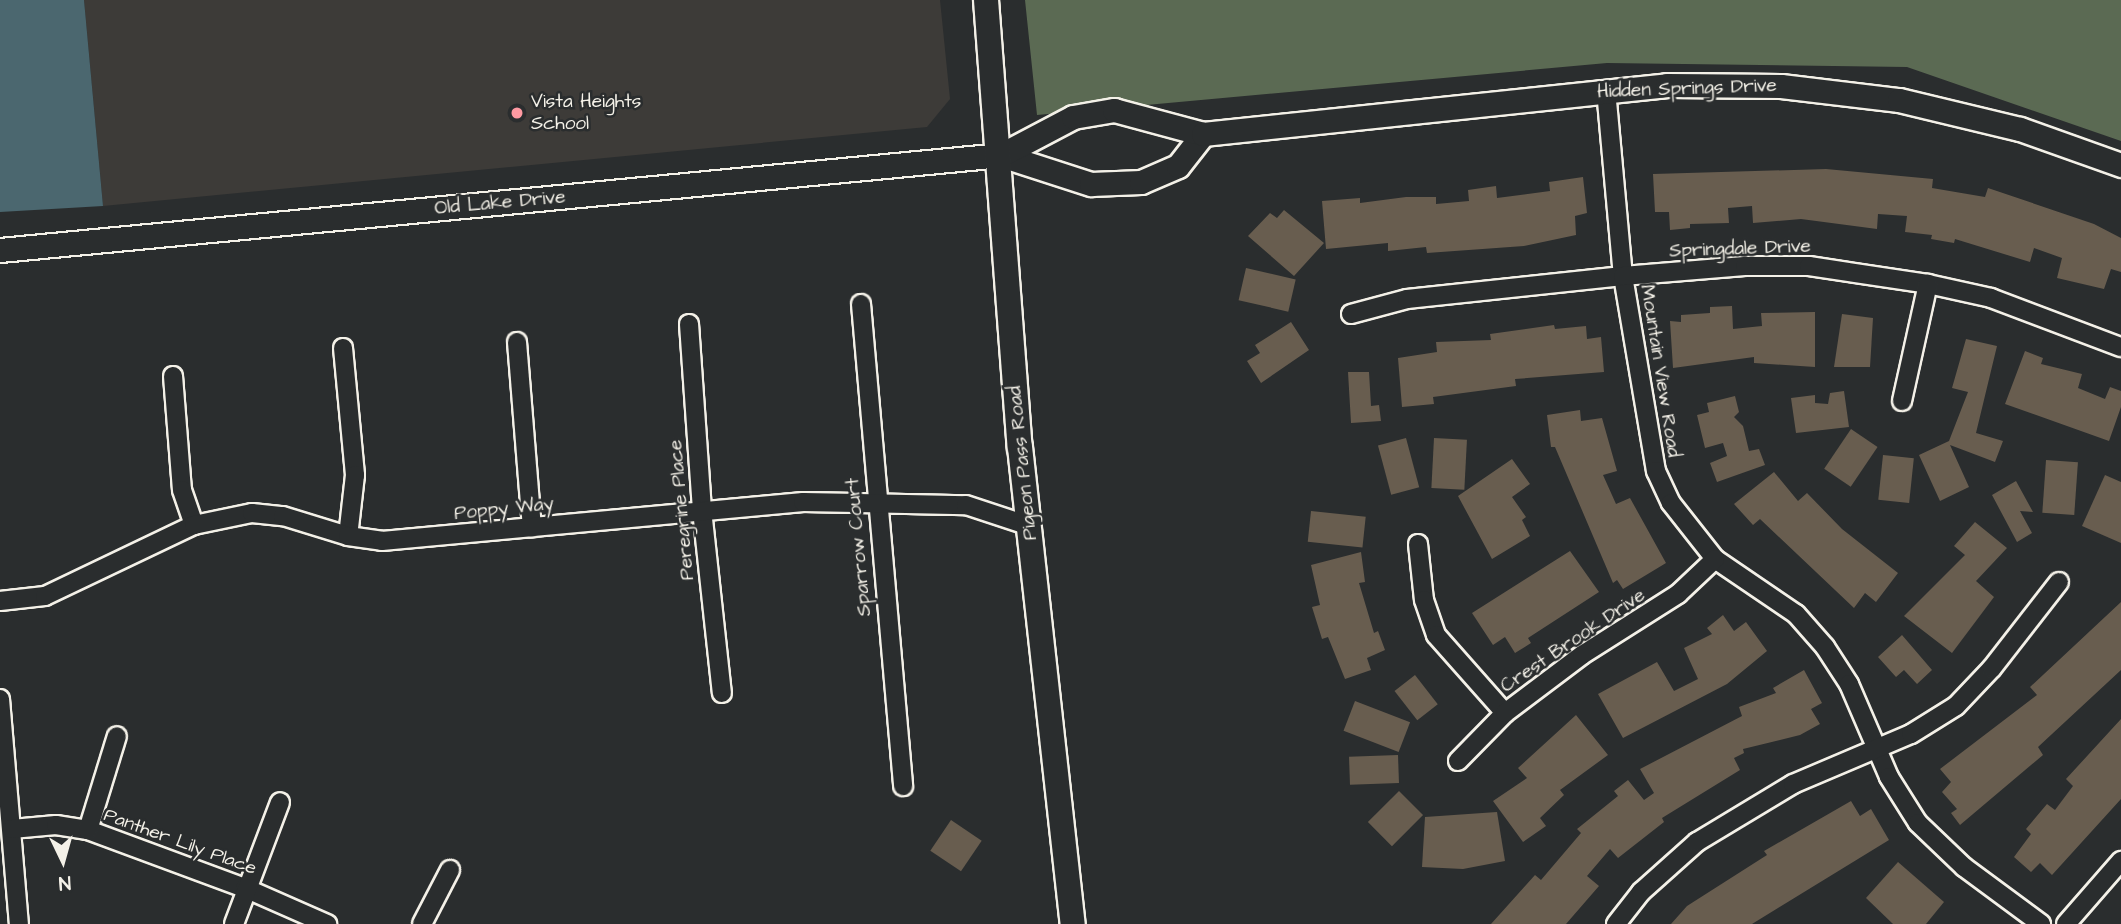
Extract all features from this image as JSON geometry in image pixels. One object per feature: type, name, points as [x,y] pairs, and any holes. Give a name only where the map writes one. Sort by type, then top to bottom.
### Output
[{"type":"main road","name":"Pigeon Pass Road","points":[[986,0],[1030,526],[1073,924]]},
{"type":"street","name":"Hidden Springs Drive","points":[[1001,155],[1073,117],[1114,110],[1203,134],[1606,90],[1781,86],[1899,100],[2020,129],[2121,165]]},
{"type":"street","name":"Mountain View Road","points":[[1606,90],[1623,276],[1656,471],[1671,503],[1715,559],[1773,597],[1811,629],[1838,664],[1903,802],[1938,846],[2040,924]]},
{"type":"street","points":[[1001,155],[1091,184],[1141,182],[1178,166],[1203,134]]},
{"type":"street","name":"Old Lake Drive","points":[[0,250],[1001,155]]},
{"type":"street","name":"Springdale Drive","points":[[1351,314],[1407,299],[1623,276],[1745,266],[1809,266],[1928,284],[2040,314],[2121,347]]},
{"type":"street","points":[[1902,401],[1928,284]]},
{"type":"street","name":"Sparrow Court","points":[[861,304],[876,503],[903,786]]},
{"type":"street","name":"Peregrine Place","points":[[689,324],[702,510],[722,693]]},
{"type":"street","points":[[517,342],[532,527]]},
{"type":"street","points":[[343,348],[355,475],[348,536]]},
{"type":"street","points":[[173,376],[182,490],[194,525]]},
{"type":"street","name":"Poppy Way","points":[[0,601],[45,596],[194,525],[252,513],[283,516],[348,536],[382,541],[803,502],[966,505],[1030,526]]},
{"type":"street","points":[[1418,544],[1424,600],[1436,635],[1505,713]]},
{"type":"street","name":"Crest Brook Drive","points":[[1458,761],[1505,713],[1582,655],[1678,594],[1715,559]]},
{"type":"street","points":[[1616,924],[1641,892],[1697,842],[1793,784],[1938,720],[1964,698],[2059,582]]},
{"type":"street","points":[[0,699],[19,924]]},
{"type":"street","points":[[88,830],[117,736]]},
{"type":"street","points":[[234,924],[245,888],[280,802]]},
{"type":"street","name":"Panther Lily Place","points":[[12,829],[56,825],[88,830],[245,888],[327,924]]},
{"type":"street","points":[[2066,924],[2121,862]]},
{"type":"street","points":[[422,924],[450,870]]},
{"type":"shaded area","name":"Vista Heights School","points":[[84,0],[940,0],[950,99],[927,127],[103,206]]},
{"type":"green space","points":[[1025,0],[2121,0],[2121,141],[1907,67],[1607,63],[1037,115]]},
{"type":"water","points":[[0,0],[84,0],[103,206],[0,212]]},
{"type":"building","points":[[1826,169],[1933,179],[1932,188],[1985,197],[1988,188],[2094,224],[2121,238],[2121,272],[2111,269],[2104,289],[2057,278],[2062,258],[2034,248],[2030,262],[1955,239],[1954,243],[1931,239],[1932,235],[1905,232],[1907,216],[1878,214],[1877,229],[1801,219],[1753,223],[1752,206],[1728,208],[1729,223],[1690,224],[1690,228],[1670,230],[1669,212],[1655,212],[1653,174]]},
{"type":"building","points":[[1583,177],[1587,213],[1575,216],[1576,235],[1524,246],[1427,253],[1426,247],[1388,251],[1388,243],[1326,249],[1322,201],[1360,198],[1360,203],[1406,197],[1436,197],[1436,204],[1469,201],[1468,190],[1496,186],[1497,198],[1550,191],[1549,182]]},
{"type":"building","points":[[1284,210],[1324,243],[1294,276],[1248,236],[1270,213],[1277,218]]},
{"type":"building","points":[[1246,268],[1296,279],[1288,312],[1239,300]]},
{"type":"building","points":[[1732,306],[1733,329],[1762,326],[1761,313],[1815,312],[1815,367],[1754,363],[1754,357],[1673,368],[1670,321],[1681,322],[1681,315],[1710,313],[1710,307]]},
{"type":"building","points":[[1842,314],[1873,318],[1870,367],[1834,367]]},
{"type":"building","points":[[1291,322],[1309,350],[1261,383],[1247,361],[1260,353],[1255,345]]},
{"type":"building","points":[[1554,325],[1555,329],[1586,326],[1587,339],[1601,337],[1604,372],[1515,379],[1516,386],[1433,397],[1434,404],[1402,407],[1398,358],[1437,352],[1436,342],[1491,340],[1490,334]]},
{"type":"building","points":[[1966,339],[1997,346],[1976,433],[2003,441],[1995,462],[1950,445],[1969,487],[1940,501],[1919,455],[1949,441],[1968,392],[1952,388]]},
{"type":"building","points":[[2025,351],[2043,358],[2041,364],[2082,374],[2078,388],[2105,399],[2110,387],[2121,391],[2121,407],[2109,441],[2005,404]]},
{"type":"building","points":[[1348,372],[1369,372],[1371,406],[1379,405],[1381,421],[1351,423]]},
{"type":"building","points":[[1844,391],[1849,427],[1796,433],[1791,398],[1815,395],[1815,403],[1828,404],[1830,393]]},
{"type":"building","points":[[1735,396],[1739,412],[1734,417],[1743,426],[1749,451],[1759,449],[1765,465],[1717,482],[1710,463],[1727,456],[1723,443],[1705,448],[1697,415],[1709,412],[1707,403]]},
{"type":"building","points":[[1580,410],[1581,421],[1602,418],[1617,471],[1603,475],[1616,504],[1630,498],[1666,563],[1623,589],[1617,580],[1613,583],[1555,447],[1551,447],[1547,415]]},
{"type":"building","points":[[1851,429],[1878,447],[1851,487],[1824,469]]},
{"type":"building","points":[[1406,438],[1419,487],[1391,495],[1378,446]]},
{"type":"building","points":[[1434,438],[1467,440],[1464,490],[1431,488]]},
{"type":"building","points":[[1883,455],[1914,458],[1909,503],[1878,500]]},
{"type":"building","points":[[1512,459],[1530,484],[1512,497],[1526,517],[1522,520],[1530,536],[1492,559],[1458,496]]},
{"type":"building","points":[[2046,460],[2078,462],[2074,515],[2042,513]]},
{"type":"building","points":[[1774,472],[1798,501],[1807,493],[1842,529],[1898,573],[1876,602],[1865,593],[1854,608],[1760,519],[1753,525],[1734,504]]},
{"type":"building","points":[[2105,475],[2121,482],[2121,543],[2082,526]]},
{"type":"building","points":[[2016,481],[2033,512],[2020,511],[2032,533],[2017,542],[1992,495]]},
{"type":"building","points":[[1311,511],[1366,517],[1362,548],[1308,542]]},
{"type":"building","points":[[1975,522],[2007,548],[1976,581],[1994,597],[1952,653],[1904,616],[1965,555],[1954,546]]},
{"type":"building","points":[[1570,551],[1599,592],[1528,638],[1531,643],[1515,653],[1505,637],[1493,645],[1472,613]]},
{"type":"building","points":[[1361,552],[1365,582],[1359,583],[1374,633],[1378,631],[1385,650],[1367,658],[1371,670],[1345,679],[1328,637],[1322,639],[1312,607],[1320,605],[1311,565]]},
{"type":"building","points":[[2121,602],[2121,670],[2038,747],[2043,755],[1960,825],[1951,813],[1957,809],[1942,792],[1951,782],[1940,769],[2037,695],[2030,687]]},
{"type":"building","points":[[1723,615],[1734,631],[1746,622],[1767,651],[1727,684],[1623,738],[1598,694],[1657,662],[1674,691],[1698,679],[1684,648],[1712,634],[1707,628]]},
{"type":"building","points":[[1902,635],[1932,670],[1917,684],[1904,670],[1896,677],[1878,657]]},
{"type":"building","points":[[1804,670],[1822,703],[1811,709],[1820,724],[1800,735],[1743,749],[1744,753],[1734,758],[1740,770],[1662,818],[1664,822],[1618,858],[1610,849],[1587,876],[1599,886],[1566,924],[1491,924],[1535,875],[1541,880],[1581,833],[1577,829],[1618,796],[1614,791],[1628,780],[1644,800],[1654,793],[1640,769],[1742,716],[1739,707],[1776,693],[1773,688]]},
{"type":"building","points":[[1415,675],[1438,704],[1417,720],[1395,691]]},
{"type":"building","points":[[1355,701],[1410,722],[1399,752],[1344,731]]},
{"type":"building","points":[[1576,715],[1608,755],[1560,790],[1564,795],[1540,818],[1546,826],[1523,842],[1493,801],[1527,778],[1518,768]]},
{"type":"building","points":[[2121,719],[2121,799],[2052,875],[2040,863],[2031,872],[2014,857],[2031,834],[2026,829],[2047,804],[2055,810],[2073,786],[2066,779]]},
{"type":"building","points":[[1398,755],[1399,783],[1350,785],[1349,757]]},
{"type":"building","points":[[1399,791],[1423,815],[1392,846],[1368,822]]},
{"type":"building","points":[[1851,801],[1860,816],[1871,809],[1889,840],[1752,924],[1671,924],[1687,906],[1767,855],[1764,851]]},
{"type":"building","points":[[1497,812],[1505,861],[1463,869],[1422,867],[1425,817]]},
{"type":"building","points":[[951,820],[982,841],[961,871],[930,851]]},
{"type":"building","points":[[1898,862],[1944,902],[1926,924],[1893,924],[1866,898]]},
{"type":"place","name":"Vista Heights School","points":[[517,113]]}]
